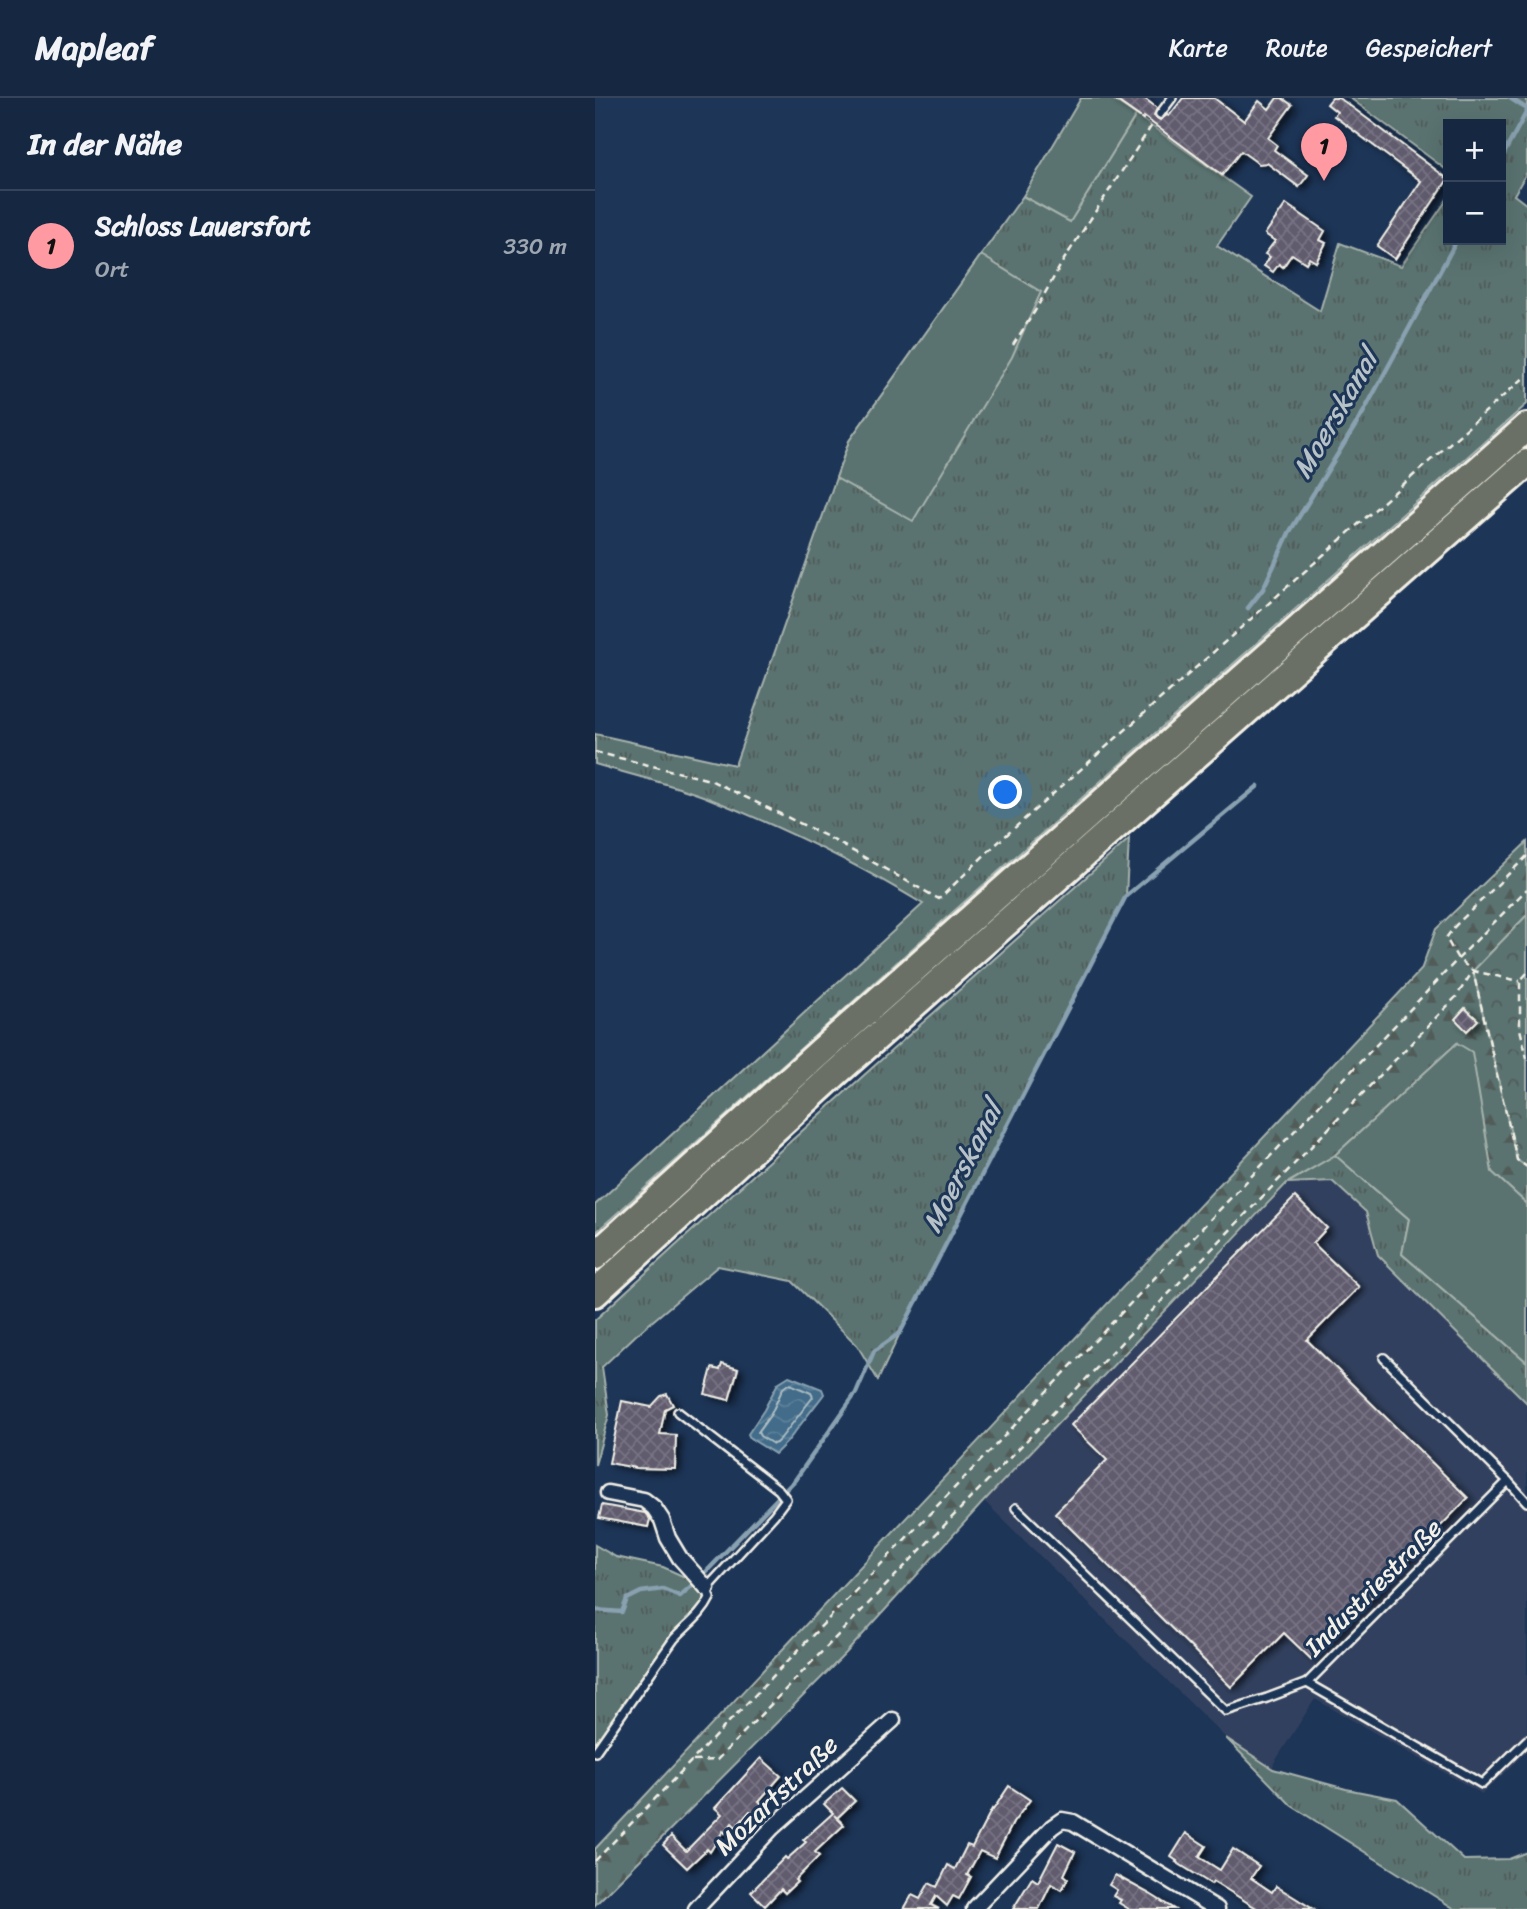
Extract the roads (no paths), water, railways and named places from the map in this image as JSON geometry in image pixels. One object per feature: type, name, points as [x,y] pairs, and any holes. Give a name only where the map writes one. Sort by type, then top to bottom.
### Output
[{"type":"highway","points":[[595,1256],[820,1052],[1527,427]]},
{"type":"highway","points":[[595,1293],[836,1073],[1527,463]]},
{"type":"street","points":[[608,1493],[645,1500],[654,1508],[680,1558],[708,1588]]},
{"type":"street","name":"Mozartstraße","points":[[696,1909],[772,1828],[893,1720]]},
{"type":"street","points":[[974,1909],[1062,1819],[1073,1822],[1217,1909]]},
{"type":"lane","points":[[1160,114],[1172,98]]},
{"type":"lane","points":[[1384,1358],[1527,1502]]},
{"type":"lane","points":[[595,1752],[674,1639],[704,1611],[711,1598],[708,1588],[786,1499],[779,1490],[678,1412]]},
{"type":"lane","name":"Industriestraße","points":[[1508,1481],[1307,1683],[1482,1784],[1527,1741]]},
{"type":"lane","points":[[1016,1508],[1226,1711],[1307,1683]]},
{"type":"water","points":[[789,1376],[822,1389],[824,1394],[775,1454],[748,1434],[778,1383]]},
{"type":"waterway","name":"Moerskanal","points":[[1510,98],[1527,109]]},
{"type":"waterway","name":"Moerskanal","points":[[1506,150],[1527,111]]},
{"type":"waterway","name":"Moerskanal","points":[[1248,608],[1263,589],[1289,533],[1363,413],[1454,245]]},
{"type":"waterway","name":"Moerskanal","points":[[705,1573],[795,1480],[856,1393],[874,1351],[900,1333],[1126,896],[1258,786]]},
{"type":"waterway","name":"Moerskanal","points":[[595,1610],[622,1612],[627,1599],[641,1592],[663,1589],[680,1596],[696,1582]]},
{"type":"place","name":"Schloss Lauersfort","points":[[1324,181]]}]
